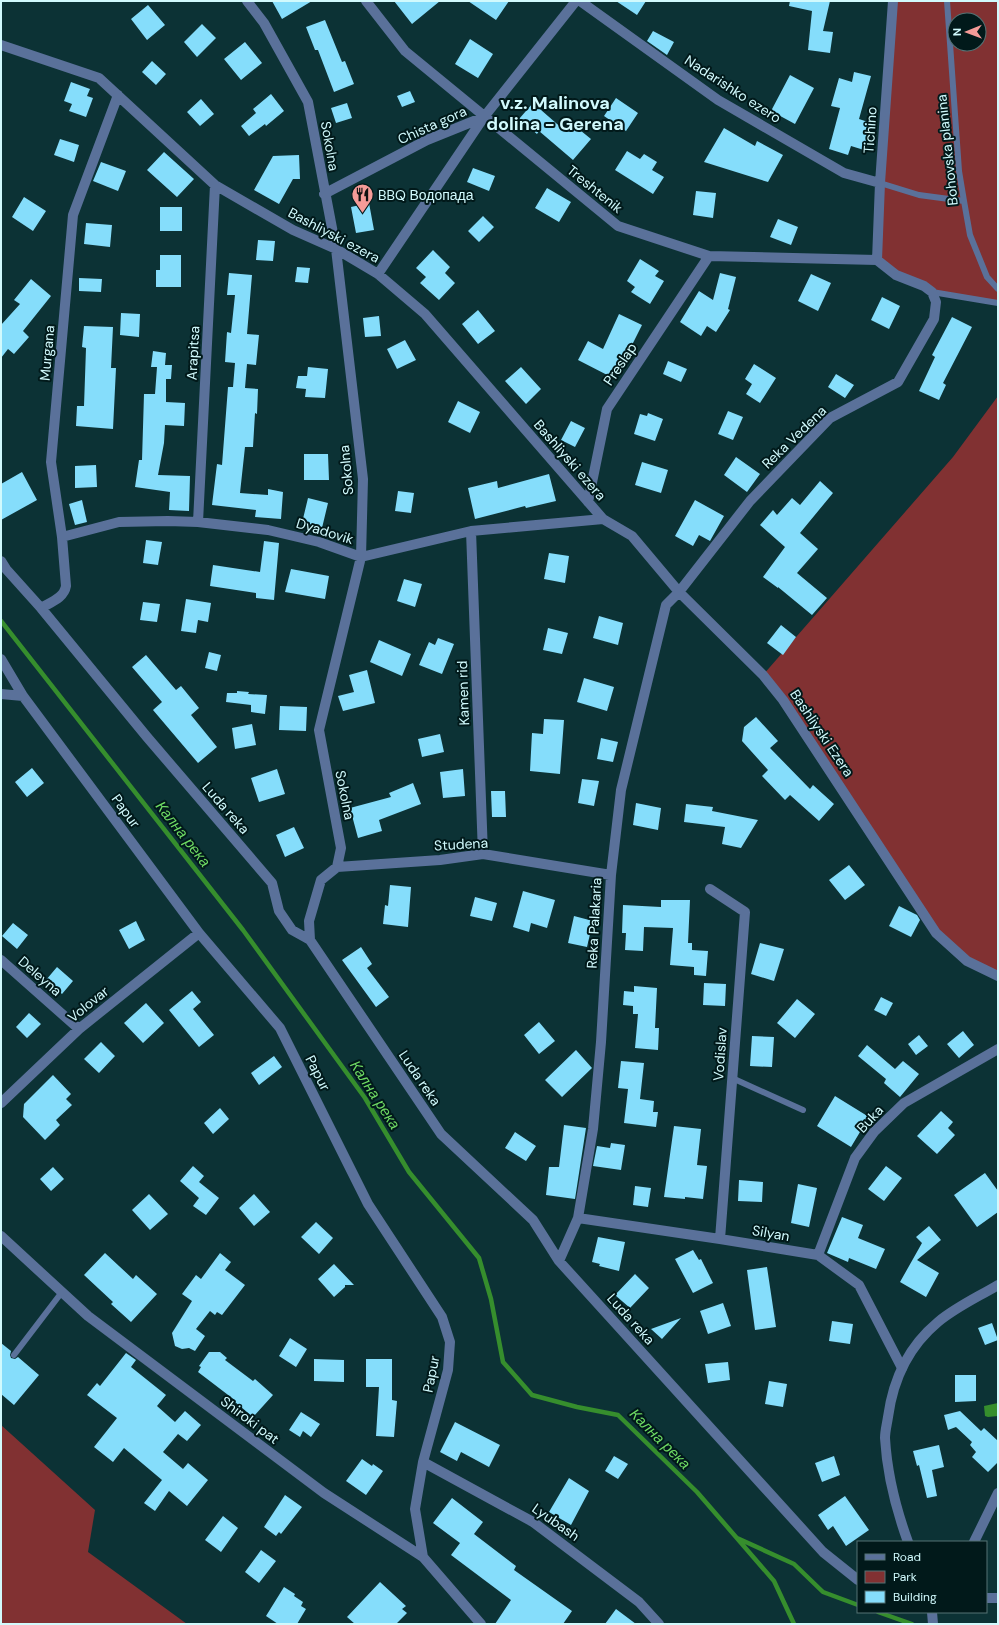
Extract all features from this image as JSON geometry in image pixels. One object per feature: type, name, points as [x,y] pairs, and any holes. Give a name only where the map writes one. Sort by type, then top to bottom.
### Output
[{"type":"street","name":"Sokolna","points":[[247,1],[264,23],[308,102],[324,194],[336,249],[363,479],[361,557],[319,730],[341,848],[337,867]]},
{"type":"street","name":"Treshtenik","points":[[366,1],[405,52],[618,226],[709,256],[877,260]]},
{"type":"street","name":"Chista gora","points":[[324,194],[427,140],[484,117],[576,1]]},
{"type":"street","name":"Nadarishko ezero","points":[[580,1],[718,100],[844,173],[880,183]]},
{"type":"street","name":"Tichino","points":[[877,260],[880,183],[893,1]]},
{"type":"street","name":"Bashliyski ezera","points":[[1,45],[99,78],[215,185],[293,230],[336,249],[378,274],[425,314],[603,519]]},
{"type":"street","name":"Murgana","points":[[41,608],[61,597],[65,592],[66,586],[62,537],[51,462],[73,215],[118,95]]},
{"type":"street","points":[[378,274],[484,117]]},
{"type":"street","name":"Arapitsa","points":[[198,522],[215,185]]},
{"type":"street","name":"Preslap","points":[[588,502],[607,409],[709,256]]},
{"type":"street","points":[[877,260],[896,275],[924,286],[932,292]]},
{"type":"street","name":"Reka Vedena","points":[[679,592],[750,501],[830,418],[898,382],[934,319],[936,302],[932,292]]},
{"type":"street","name":"Dyadovik","points":[[62,537],[118,522],[198,522],[268,530],[319,542],[361,557],[471,531],[603,519]]},
{"type":"street","name":"Bashliyski Ezera","points":[[603,519],[632,536],[679,592],[763,675],[783,700],[936,933],[966,961],[998,976]]},
{"type":"street","name":"Kamen rid","points":[[471,531],[483,854]]},
{"type":"street","name":"Luda reka","points":[[1,561],[6,569],[41,608],[147,737],[272,883],[279,911],[292,930],[310,940],[441,1134],[533,1220],[559,1261],[823,1552],[857,1579]]},
{"type":"street","name":"Reka Palakaria","points":[[559,1261],[578,1218],[593,1129],[601,1042],[611,875],[621,790],[666,605],[679,592]]},
{"type":"street","name":"Papur","points":[[1,659],[23,696],[199,933],[280,1028],[368,1204],[442,1317],[450,1342],[448,1370],[423,1462],[415,1509],[424,1557]]},
{"type":"street","points":[[1,694],[23,696]]},
{"type":"street","name":"Studena","points":[[337,867],[440,860],[483,854],[611,875]]},
{"type":"street","points":[[310,940],[308,921],[321,880],[337,867]]},
{"type":"street","name":"Vodislav","points":[[710,889],[745,912],[720,1239]]},
{"type":"street","name":"Volovar","points":[[1,1103],[79,1029],[199,933]]},
{"type":"street","name":"Deleyna","points":[[1,960],[79,1029]]},
{"type":"street","name":"Buka","points":[[818,1255],[855,1158],[874,1132],[904,1103],[998,1049]]},
{"type":"street","name":"Silyan","points":[[578,1218],[818,1255],[859,1285],[902,1368]]},
{"type":"street","name":"Shiroki pat","points":[[1,1236],[88,1316],[324,1493],[424,1557],[481,1624]]},
{"type":"street","points":[[908,1541],[889,1476],[885,1436],[890,1400],[902,1368],[917,1343],[938,1322],[957,1308],[998,1285]]},
{"type":"street","name":"Lyubash","points":[[423,1462],[533,1522],[639,1602],[659,1624]]},
{"type":"street","points":[[974,1541],[998,1493]]},
{"type":"street","points":[[987,1598],[998,1598]]},
{"type":"street","points":[[932,1613],[934,1624]]},
{"type":"lane","name":"Bohovska planina","points":[[948,1],[959,171],[964,201],[970,235],[987,277],[998,289]]},
{"type":"lane","points":[[880,183],[919,195],[964,201]]},
{"type":"lane","points":[[932,292],[998,303]]},
{"type":"lane","points":[[732,1078],[803,1110]]},
{"type":"lane","points":[[14,1355],[62,1292]]},
{"type":"green space","points":[[893,1],[998,1],[998,303],[932,292],[877,260]]},
{"type":"green space","points":[[998,396],[998,976],[967,961],[936,933],[763,675],[953,457]]},
{"type":"green space","points":[[1,1425],[95,1510],[88,1552],[187,1624],[1,1624]]},
{"type":"shaded area","points":[[998,1403],[998,1416],[985,1416],[984,1406]]},
{"type":"building","points":[[272,1],[312,1],[282,19]]},
{"type":"building","points":[[394,1],[440,1],[412,24]]},
{"type":"building","points":[[468,1],[509,1],[496,20]]},
{"type":"building","points":[[616,1],[646,1],[637,15]]},
{"type":"building","points":[[790,1],[830,1],[823,31],[833,32],[830,53],[808,50],[812,11],[789,6]]},
{"type":"building","points":[[148,5],[165,25],[147,40],[131,19]]},
{"type":"building","points":[[325,20],[342,62],[345,61],[354,84],[334,92],[318,50],[315,50],[306,27]]},
{"type":"building","points":[[202,24],[216,38],[197,57],[184,42]]},
{"type":"building","points":[[653,31],[674,42],[667,55],[647,41]]},
{"type":"building","points":[[470,39],[493,54],[478,78],[455,64]]},
{"type":"building","points":[[245,42],[262,63],[241,80],[224,59]]},
{"type":"building","points":[[152,61],[166,74],[156,85],[142,72]]},
{"type":"building","points":[[854,72],[871,76],[859,119],[871,123],[864,150],[851,146],[848,155],[829,149],[840,108],[831,106],[839,78],[852,82]]},
{"type":"building","points":[[790,75],[814,88],[795,124],[771,111]]},
{"type":"building","points":[[71,82],[90,89],[87,96],[93,98],[86,117],[69,111],[72,104],[64,101]]},
{"type":"building","points":[[410,91],[415,102],[402,107],[397,96]]},
{"type":"building","points":[[271,94],[284,111],[266,126],[265,124],[249,136],[241,126],[256,113],[253,109]]},
{"type":"building","points":[[616,98],[638,113],[626,131],[604,116]]},
{"type":"building","points":[[201,99],[214,114],[200,126],[187,112]]},
{"type":"building","points":[[347,103],[352,118],[336,123],[331,108]]},
{"type":"building","points":[[533,103],[564,130],[570,122],[591,139],[573,160],[539,131],[537,134],[519,119]]},
{"type":"building","points":[[724,128],[755,146],[757,141],[783,155],[768,182],[704,162]]},
{"type":"building","points":[[60,139],[79,145],[74,162],[54,155]]},
{"type":"building","points":[[627,151],[640,159],[644,154],[657,162],[652,170],[664,177],[653,194],[615,170]]},
{"type":"building","points":[[164,152],[194,179],[177,197],[147,170]]},
{"type":"building","points":[[299,155],[300,179],[293,179],[279,204],[254,190],[273,156]]},
{"type":"building","points":[[101,162],[126,171],[118,191],[93,181]]},
{"type":"building","points":[[473,168],[495,176],[489,191],[467,182]]},
{"type":"building","points":[[547,188],[571,202],[559,222],[535,208]]},
{"type":"building","points":[[696,191],[716,193],[713,218],[693,215]]},
{"type":"building","points":[[24,197],[46,211],[33,231],[12,217]]},
{"type":"building","points":[[369,203],[374,230],[356,233],[351,207]]},
{"type":"building","points":[[160,207],[182,207],[182,231],[160,231]]},
{"type":"building","points":[[483,216],[494,227],[479,242],[468,231]]},
{"type":"building","points":[[778,219],[798,227],[791,245],[770,237]]},
{"type":"building","points":[[86,223],[112,225],[110,247],[84,244]]},
{"type":"building","points":[[258,240],[275,241],[273,261],[256,260]]},
{"type":"building","points":[[433,250],[450,267],[445,273],[455,283],[439,300],[420,283],[426,277],[416,268]]},
{"type":"building","points":[[160,255],[181,255],[181,287],[156,287],[156,270],[160,270]]},
{"type":"building","points":[[640,259],[659,271],[655,276],[664,281],[650,304],[631,292],[635,287],[627,281]]},
{"type":"building","points":[[297,267],[310,268],[308,283],[295,282]]},
{"type":"building","points":[[229,273],[252,275],[247,334],[259,335],[256,365],[247,364],[245,388],[258,389],[257,414],[255,413],[253,447],[245,447],[240,493],[268,495],[268,489],[283,492],[281,519],[255,517],[256,510],[212,505],[217,464],[222,465],[228,387],[233,387],[235,363],[225,362],[227,332],[231,333],[235,295],[227,295]]},
{"type":"building","points":[[720,273],[736,277],[728,309],[730,310],[716,332],[707,326],[701,336],[680,322],[699,291],[713,300]]},
{"type":"building","points":[[811,274],[831,283],[818,311],[798,301]]},
{"type":"building","points":[[79,278],[102,279],[101,292],[79,291]]},
{"type":"building","points":[[31,279],[51,296],[23,331],[29,337],[14,354],[8,349],[1,358],[1,325],[20,304],[14,300]]},
{"type":"building","points":[[882,297],[900,306],[889,329],[871,320]]},
{"type":"building","points":[[478,310],[495,331],[478,344],[462,324]]},
{"type":"building","points":[[121,313],[140,314],[139,337],[120,335]]},
{"type":"building","points":[[619,314],[642,325],[615,379],[578,360],[588,341],[603,349]]},
{"type":"building","points":[[379,316],[381,336],[365,337],[363,318]]},
{"type":"building","points":[[952,317],[972,327],[943,383],[946,385],[939,400],[919,391],[935,357],[932,355]]},
{"type":"building","points":[[84,326],[113,327],[111,368],[116,368],[113,429],[76,426],[77,406],[84,406],[86,348],[82,347]]},
{"type":"building","points":[[405,340],[416,360],[397,369],[387,349]]},
{"type":"building","points":[[153,351],[166,353],[165,365],[172,365],[171,379],[166,379],[166,402],[185,403],[184,426],[165,425],[164,443],[158,475],[190,476],[189,511],[169,510],[170,492],[135,487],[139,460],[142,460],[144,394],[155,394],[157,367],[151,367]]},
{"type":"building","points":[[668,361],[687,369],[681,382],[663,374]]},
{"type":"building","points":[[754,364],[776,378],[760,403],[746,394],[752,384],[745,379]]},
{"type":"building","points":[[308,367],[328,369],[325,398],[305,397],[306,389],[296,388],[298,376],[307,376]]},
{"type":"building","points":[[521,367],[541,389],[526,404],[505,381]]},
{"type":"building","points":[[836,374],[854,385],[845,398],[828,387]]},
{"type":"building","points":[[458,401],[480,412],[470,433],[448,422]]},
{"type":"building","points":[[728,411],[743,417],[733,440],[718,434]]},
{"type":"building","points":[[648,413],[663,419],[655,441],[634,434],[640,414],[647,416]]},
{"type":"building","points":[[571,421],[585,428],[575,447],[561,440]]},
{"type":"building","points":[[304,454],[328,454],[329,480],[304,480]]},
{"type":"building","points":[[736,457],[760,474],[747,492],[724,475]]},
{"type":"building","points":[[642,462],[668,470],[661,493],[635,485]]},
{"type":"building","points":[[96,465],[97,487],[75,488],[75,466]]},
{"type":"building","points":[[22,472],[37,500],[1,520],[1,484]]},
{"type":"building","points":[[549,474],[556,501],[526,508],[525,506],[475,519],[468,488],[497,481],[498,488]]},
{"type":"building","points":[[820,481],[833,493],[800,533],[818,549],[797,573],[827,598],[812,615],[778,587],[763,577],[785,547],[760,525],[773,510],[777,515],[792,498],[800,505]]},
{"type":"building","points":[[398,491],[414,493],[411,513],[395,511]]},
{"type":"building","points":[[308,498],[328,503],[322,528],[302,523]]},
{"type":"building","points":[[82,500],[87,522],[75,525],[69,504]]},
{"type":"building","points":[[695,500],[724,516],[710,541],[699,535],[693,546],[675,536]]},
{"type":"building","points":[[146,540],[162,542],[158,565],[143,563]]},
{"type":"building","points":[[264,541],[279,543],[274,600],[256,598],[256,593],[210,586],[213,565],[260,572]]},
{"type":"building","points":[[549,553],[569,556],[565,583],[544,579]]},
{"type":"building","points":[[291,569],[329,576],[325,599],[285,592]]},
{"type":"building","points":[[404,579],[422,584],[415,607],[397,601]]},
{"type":"building","points":[[186,599],[211,603],[208,622],[198,620],[196,633],[181,631]]},
{"type":"building","points":[[143,602],[160,604],[157,622],[140,620]]},
{"type":"building","points":[[599,616],[623,623],[618,645],[593,638]]},
{"type":"building","points":[[781,625],[796,637],[783,655],[767,643]]},
{"type":"building","points":[[548,628],[568,633],[562,654],[543,650]]},
{"type":"building","points":[[438,638],[454,644],[442,674],[419,665],[429,642],[435,645]]},
{"type":"building","points":[[379,640],[411,654],[402,676],[370,662]]},
{"type":"building","points":[[209,652],[221,655],[217,671],[205,668]]},
{"type":"building","points":[[146,655],[176,690],[181,686],[199,708],[191,715],[217,747],[198,763],[153,710],[162,702],[132,667]]},
{"type":"building","points":[[367,670],[375,703],[343,711],[338,696],[354,692],[349,675]]},
{"type":"building","points":[[584,678],[614,687],[607,711],[577,702]]},
{"type":"building","points":[[237,691],[249,692],[248,694],[267,695],[265,714],[251,712],[251,705],[226,702],[227,693],[237,693]]},
{"type":"building","points":[[280,706],[307,707],[306,731],[279,730]]},
{"type":"building","points":[[756,717],[778,741],[770,748],[810,789],[813,785],[834,804],[819,821],[790,795],[785,800],[762,776],[768,770],[742,741],[744,727]]},
{"type":"building","points":[[544,719],[564,720],[560,774],[530,771],[532,733],[543,734]]},
{"type":"building","points":[[252,724],[256,745],[235,749],[232,728]]},
{"type":"building","points":[[440,734],[444,752],[422,757],[418,739]]},
{"type":"building","points":[[601,738],[618,742],[613,762],[597,759]]},
{"type":"building","points":[[32,768],[44,783],[27,797],[15,782]]},
{"type":"building","points":[[277,769],[285,794],[259,802],[251,778]]},
{"type":"building","points":[[463,769],[465,796],[443,798],[440,772]]},
{"type":"building","points":[[582,779],[599,781],[594,806],[578,803]]},
{"type":"building","points":[[413,783],[421,804],[379,820],[382,831],[358,838],[350,808],[391,797],[389,793]]},
{"type":"building","points":[[491,791],[505,791],[506,817],[492,817]]},
{"type":"building","points":[[636,803],[661,808],[658,830],[633,825]]},
{"type":"building","points":[[686,804],[713,807],[712,811],[758,820],[741,848],[722,844],[725,827],[684,822]]},
{"type":"building","points":[[294,827],[304,848],[285,857],[276,835]]},
{"type":"building","points":[[849,865],[865,885],[845,900],[829,880]]},
{"type":"building","points":[[390,885],[411,887],[408,927],[383,924],[385,905],[388,906]]},
{"type":"building","points":[[523,891],[555,900],[547,928],[531,923],[529,932],[513,927]]},
{"type":"building","points":[[475,897],[497,903],[492,921],[470,916]]},
{"type":"building","points":[[661,900],[690,900],[688,943],[692,943],[692,950],[708,951],[706,976],[694,975],[694,967],[670,965],[673,928],[644,927],[643,951],[625,950],[626,933],[622,933],[623,905],[661,907]]},
{"type":"building","points":[[899,906],[917,915],[920,920],[911,937],[889,926]]},
{"type":"building","points":[[574,916],[593,921],[587,947],[568,943]]},
{"type":"building","points":[[136,921],[145,940],[129,949],[119,930]]},
{"type":"building","points":[[13,923],[28,935],[17,949],[2,936]]},
{"type":"building","points":[[760,943],[784,949],[774,981],[751,974]]},
{"type":"building","points":[[361,947],[372,964],[367,968],[389,997],[376,1007],[342,960]]},
{"type":"building","points":[[57,967],[73,981],[62,994],[46,980]]},
{"type":"building","points":[[704,983],[726,984],[725,1006],[703,1005]]},
{"type":"building","points":[[634,986],[657,988],[655,1028],[659,1028],[658,1050],[635,1048],[638,1014],[633,1014],[633,1006],[623,1005],[624,991],[634,992]]},
{"type":"building","points":[[192,991],[201,1002],[193,1009],[214,1035],[199,1047],[169,1010]]},
{"type":"building","points":[[881,997],[893,1003],[886,1016],[874,1010]]},
{"type":"building","points":[[797,999],[815,1014],[795,1038],[777,1023]]},
{"type":"building","points":[[146,1003],[164,1023],[143,1043],[124,1023]]},
{"type":"building","points":[[29,1013],[41,1024],[27,1038],[16,1027]]},
{"type":"building","points":[[539,1022],[555,1041],[539,1054],[524,1035]]},
{"type":"building","points":[[963,1031],[974,1045],[959,1058],[947,1044]]},
{"type":"building","points":[[919,1035],[928,1046],[916,1055],[908,1044]]},
{"type":"building","points":[[752,1036],[774,1037],[772,1067],[750,1066]]},
{"type":"building","points":[[101,1042],[115,1056],[99,1073],[84,1059]]},
{"type":"building","points":[[867,1045],[895,1069],[903,1061],[919,1074],[900,1097],[884,1083],[886,1079],[858,1056]]},
{"type":"building","points":[[576,1050],[592,1068],[562,1097],[545,1080]]},
{"type":"building","points":[[274,1056],[282,1067],[259,1085],[251,1073]]},
{"type":"building","points":[[621,1061],[644,1063],[640,1099],[654,1101],[653,1112],[658,1112],[656,1127],[624,1123],[628,1089],[618,1088]]},
{"type":"building","points":[[53,1075],[71,1094],[66,1099],[72,1105],[56,1120],[60,1125],[45,1140],[23,1117],[24,1104]]},
{"type":"building","points":[[835,1096],[869,1117],[851,1147],[817,1126]]},
{"type":"building","points":[[220,1108],[229,1119],[213,1134],[204,1123]]},
{"type":"building","points":[[941,1111],[953,1122],[948,1128],[955,1135],[937,1154],[917,1136]]},
{"type":"building","points":[[564,1125],[586,1128],[575,1199],[546,1195],[549,1167],[559,1167]]},
{"type":"building","points":[[674,1126],[701,1129],[697,1165],[707,1166],[703,1199],[664,1197]]},
{"type":"building","points":[[515,1132],[536,1146],[526,1161],[505,1148]]},
{"type":"building","points":[[611,1143],[625,1145],[621,1170],[593,1166],[597,1146],[610,1148]]},
{"type":"building","points":[[193,1166],[204,1176],[199,1182],[219,1198],[206,1215],[193,1206],[199,1198],[180,1181]]},
{"type":"building","points":[[886,1166],[902,1178],[884,1201],[868,1189]]},
{"type":"building","points":[[53,1167],[64,1179],[51,1191],[40,1179]]},
{"type":"building","points":[[985,1173],[998,1191],[998,1212],[977,1227],[954,1195]]},
{"type":"building","points":[[739,1180],[763,1182],[762,1202],[738,1201]]},
{"type":"building","points":[[798,1184],[817,1188],[809,1227],[791,1223]]},
{"type":"building","points":[[635,1186],[651,1188],[648,1207],[633,1205]]},
{"type":"building","points":[[149,1194],[168,1214],[150,1230],[132,1210]]},
{"type":"building","points":[[254,1194],[270,1212],[254,1226],[239,1208]]},
{"type":"building","points":[[842,1217],[863,1225],[858,1238],[885,1249],[876,1269],[849,1258],[848,1262],[827,1253]]},
{"type":"building","points":[[316,1222],[333,1238],[319,1254],[301,1237]]},
{"type":"building","points":[[929,1226],[941,1240],[917,1260],[939,1273],[926,1297],[900,1282],[922,1243],[916,1237]]},
{"type":"building","points":[[598,1237],[625,1242],[619,1271],[599,1266],[600,1264],[592,1262]]},
{"type":"building","points":[[693,1250],[699,1260],[701,1259],[713,1283],[693,1293],[675,1259]]},
{"type":"building","points":[[105,1253],[133,1279],[136,1275],[157,1294],[131,1322],[111,1304],[113,1302],[84,1275]]},
{"type":"building","points":[[220,1253],[231,1262],[225,1270],[245,1285],[222,1315],[217,1312],[215,1315],[210,1311],[196,1329],[205,1336],[195,1351],[189,1348],[182,1349],[175,1346],[172,1333],[192,1301],[182,1294],[196,1275],[201,1279]]},
{"type":"building","points":[[334,1264],[354,1285],[345,1285],[345,1287],[334,1297],[318,1279]]},
{"type":"building","points":[[767,1267],[776,1327],[755,1330],[747,1270]]},
{"type":"building","points":[[635,1274],[649,1288],[630,1308],[615,1295]]},
{"type":"building","points":[[723,1303],[731,1326],[708,1334],[700,1311]]},
{"type":"building","points":[[681,1318],[662,1339],[651,1329]]},
{"type":"building","points":[[832,1321],[853,1324],[850,1344],[829,1341]]},
{"type":"building","points":[[992,1323],[998,1340],[985,1345],[978,1328]]},
{"type":"building","points":[[290,1338],[307,1349],[296,1367],[279,1356]]},
{"type":"building","points":[[1,1343],[11,1351],[11,1358],[15,1359],[18,1357],[39,1375],[14,1405],[1,1394]]},
{"type":"building","points":[[209,1352],[220,1352],[227,1358],[225,1360],[253,1381],[255,1379],[273,1395],[253,1417],[235,1402],[236,1401],[198,1372],[201,1367],[199,1366]]},
{"type":"building","points":[[126,1353],[136,1360],[131,1367],[166,1395],[157,1406],[175,1422],[185,1411],[201,1425],[187,1441],[178,1434],[163,1452],[183,1469],[188,1463],[208,1480],[187,1506],[169,1491],[155,1511],[144,1503],[162,1480],[124,1448],[113,1462],[94,1447],[117,1418],[87,1395],[97,1383],[100,1386]]},
{"type":"building","points":[[314,1359],[344,1360],[344,1382],[314,1381]]},
{"type":"building","points":[[366,1359],[392,1359],[392,1400],[397,1401],[394,1437],[376,1436],[379,1387],[366,1387]]},
{"type":"building","points":[[728,1362],[730,1380],[708,1383],[705,1364]]},
{"type":"building","points":[[955,1375],[976,1375],[976,1401],[955,1402]]},
{"type":"building","points":[[769,1381],[787,1384],[783,1407],[765,1404]]},
{"type":"building","points":[[960,1411],[981,1431],[984,1428],[998,1441],[998,1462],[988,1472],[972,1457],[976,1452],[970,1445],[972,1442],[956,1427],[948,1430],[944,1415]]},
{"type":"building","points":[[301,1412],[320,1424],[311,1437],[303,1431],[300,1437],[289,1430]]},
{"type":"building","points":[[455,1422],[500,1445],[489,1467],[461,1452],[457,1461],[440,1452]]},
{"type":"building","points":[[939,1445],[944,1467],[932,1470],[937,1496],[927,1498],[919,1465],[917,1466],[913,1451]]},
{"type":"building","points":[[614,1456],[628,1464],[618,1479],[605,1471]]},
{"type":"building","points":[[834,1456],[840,1475],[822,1482],[815,1463]]},
{"type":"building","points":[[362,1459],[383,1471],[366,1495],[346,1481]]},
{"type":"building","points":[[569,1478],[589,1491],[571,1525],[549,1512]]},
{"type":"building","points":[[285,1495],[302,1507],[281,1534],[279,1532],[276,1536],[264,1527]]},
{"type":"building","points":[[845,1496],[869,1530],[846,1546],[833,1526],[828,1530],[818,1515]]},
{"type":"building","points":[[452,1498],[483,1522],[474,1534],[516,1566],[514,1570],[572,1611],[563,1624],[495,1624],[511,1600],[451,1555],[460,1543],[433,1523]]},
{"type":"building","points":[[223,1516],[238,1528],[221,1552],[205,1540]]},
{"type":"building","points":[[261,1550],[276,1561],[259,1583],[245,1572]]},
{"type":"building","points":[[380,1582],[406,1606],[402,1609],[407,1613],[396,1624],[355,1624],[347,1617]]},
{"type":"building","points":[[284,1587],[295,1594],[294,1596],[303,1602],[301,1606],[306,1609],[297,1624],[278,1624],[266,1616]]},
{"type":"building","points":[[616,1609],[636,1624],[605,1624]]},
{"type":"waterway","name":"Кална река","points":[[1,621],[243,930],[365,1098],[409,1172],[479,1258],[491,1299],[503,1362],[532,1395],[577,1407],[618,1415],[697,1492],[774,1581],[794,1624]]},
{"type":"waterway","points":[[737,1538],[794,1564],[823,1592],[857,1605]]},
{"type":"waterway","points":[[881,1613],[912,1624]]},
{"type":"place","name":"BBQ Водопада","points":[[363,214]]},
{"type":"district","name":"v.z. Malinova dolina - Gerena","points":[[555,113]]}]
